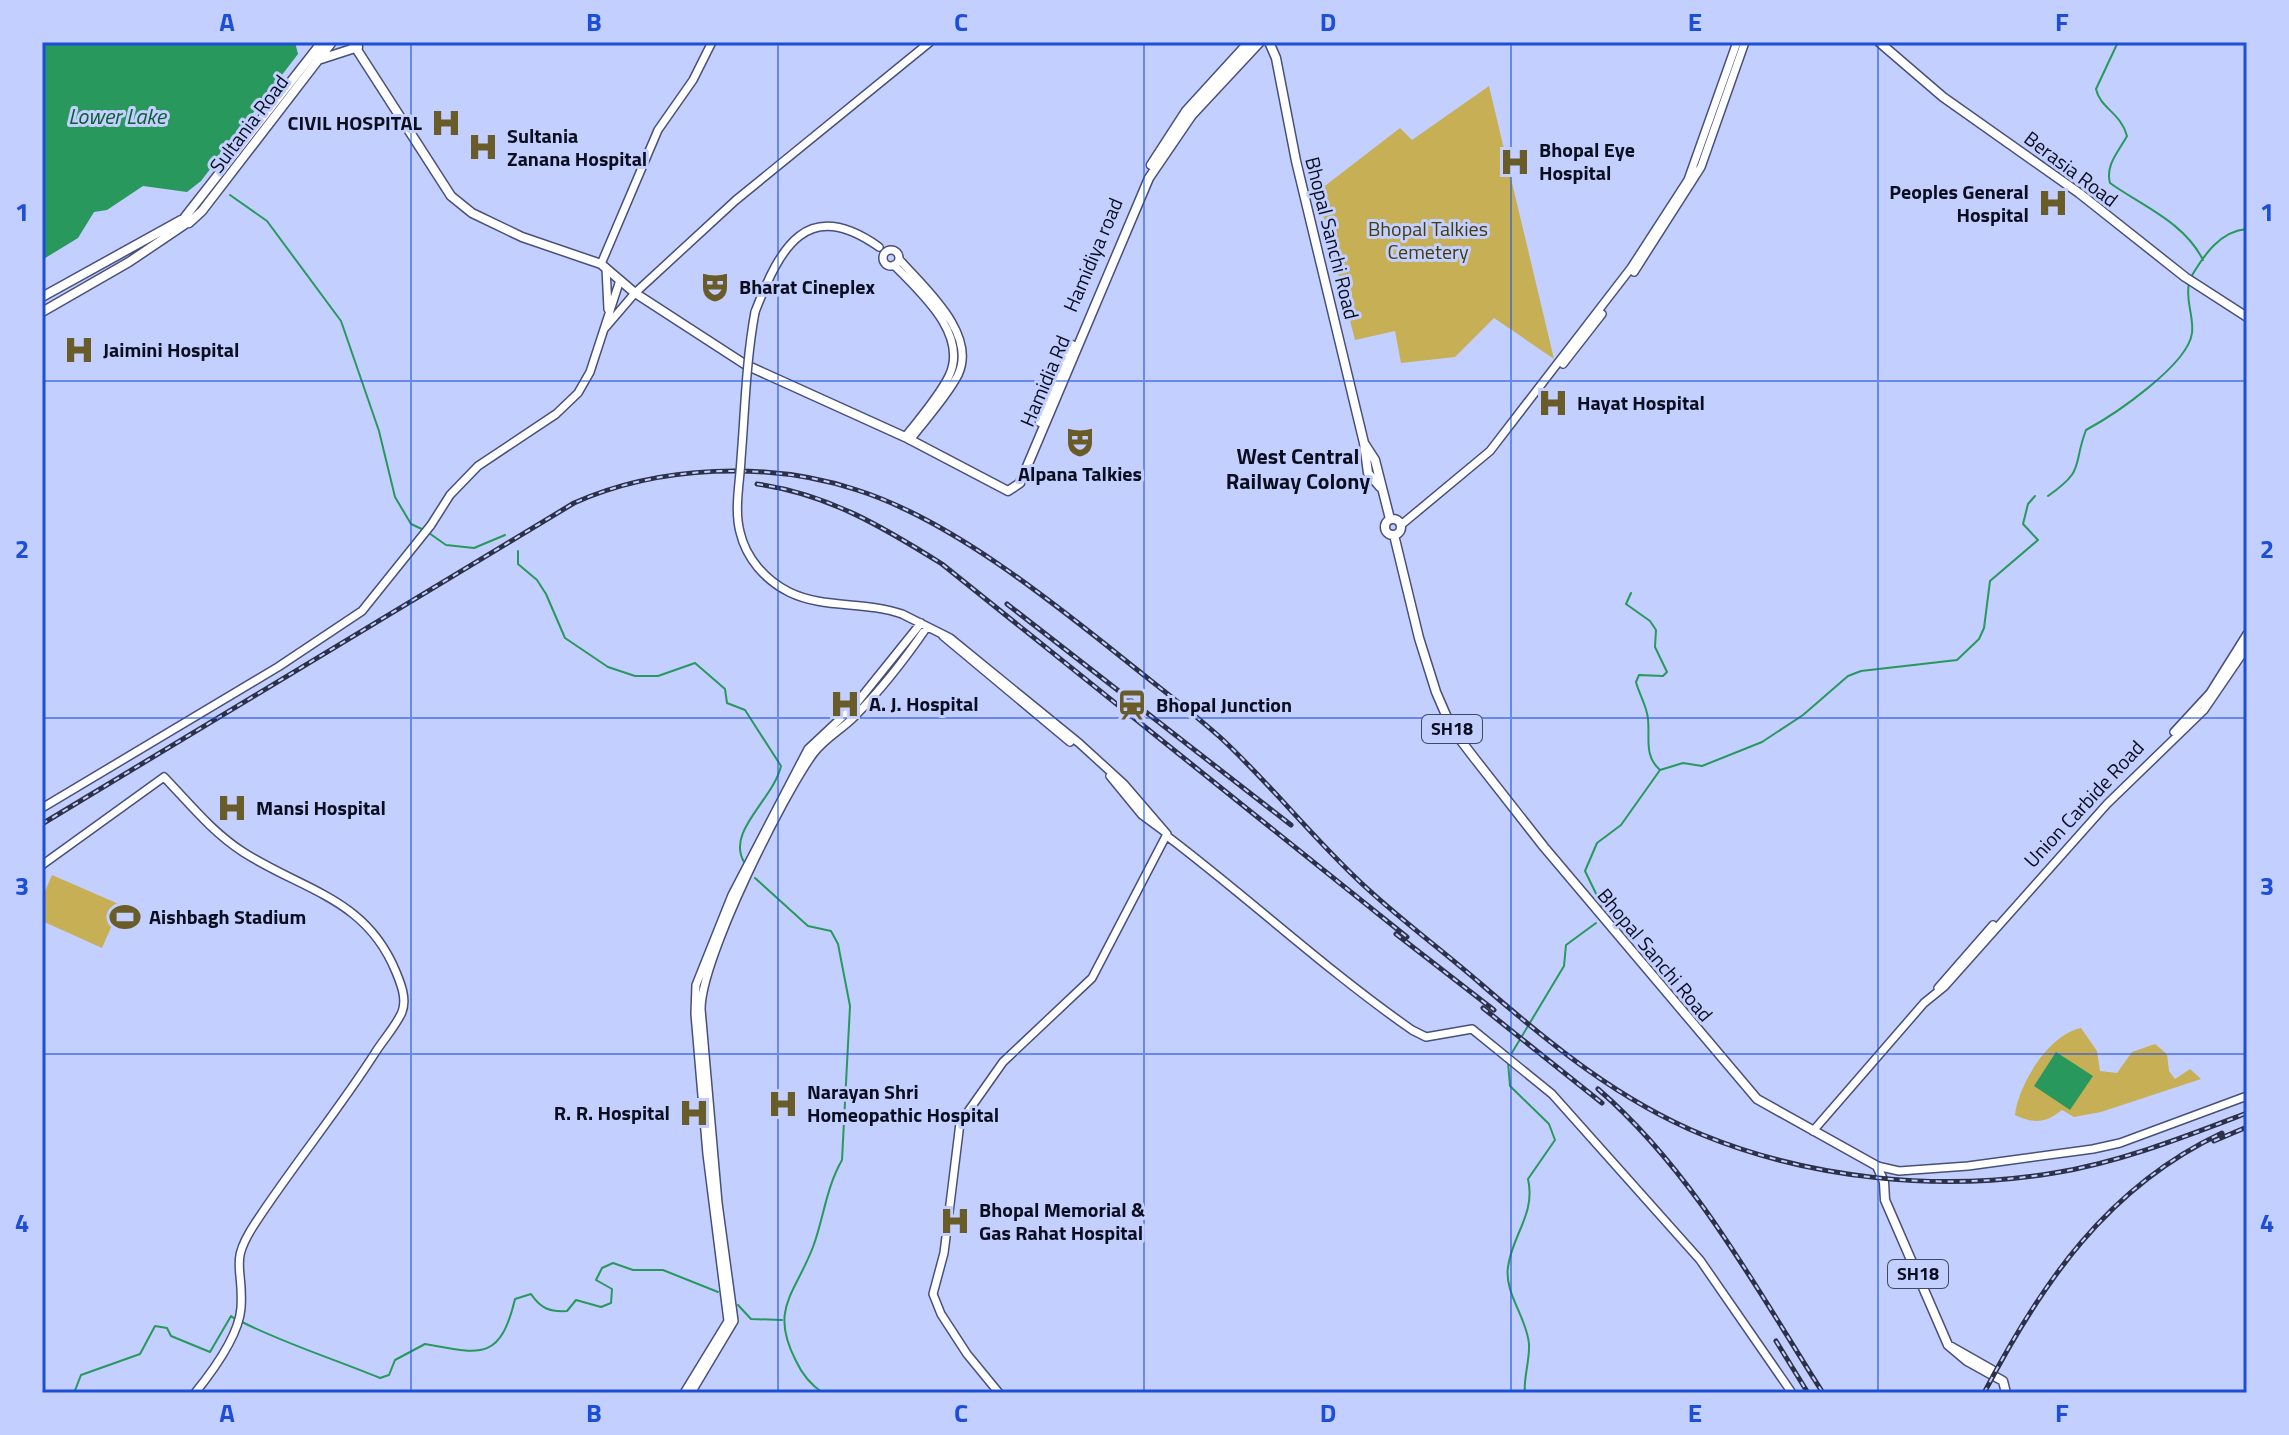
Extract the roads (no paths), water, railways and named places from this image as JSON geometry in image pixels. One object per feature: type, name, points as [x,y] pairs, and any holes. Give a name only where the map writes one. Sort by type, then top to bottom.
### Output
[{"type":"main road","name":"Sultania Road","points":[[42,297],[185,221],[322,42]]},
{"type":"main road","name":"Sultania Road","points":[[42,312],[101,279],[185,221],[332,42]]},
{"type":"main road","name":"Hamidiya road","points":[[994,483],[1009,486],[1016,480],[1120,230],[1155,157],[1196,98],[1249,42]]},
{"type":"main road","name":"Hamidia Rd","points":[[994,483],[996,487],[1012,491],[1020,483],[1051,401],[1149,178],[1192,115],[1260,42]]},
{"type":"main road","name":"Berasia Road","points":[[1879,42],[1943,97],[2079,193],[2187,275],[2247,314]]},
{"type":"main road","name":"Berasia Road","points":[[1886,42],[1947,93],[2082,188],[2187,275]]},
{"type":"main road","points":[[319,59],[355,44],[451,196],[472,213],[522,237],[604,266],[635,293],[746,365],[908,439],[994,483]]},
{"type":"main road","name":"Bhopal Sanchi Road","points":[[1270,44],[1364,443],[1375,460],[1390,519],[1385,530],[1394,535],[1425,660],[1452,729],[1577,888],[1757,1099],[1877,1166]]},
{"type":"main road","points":[[1390,519],[1401,525],[1394,535]]},
{"type":"main road","name":"SH18","points":[[1877,1166],[1884,1182],[1885,1200],[1951,1348]]},
{"type":"main road","points":[[1951,1348],[1996,1372],[2010,1384],[2008,1393]]},
{"type":"main road","points":[[1951,1348],[2003,1381],[2008,1393]]},
{"type":"street","points":[[611,313],[604,266],[658,130],[693,80],[712,42]]},
{"type":"street","points":[[611,313],[736,200],[930,42]]},
{"type":"street","points":[[1621,285],[1688,180],[1737,42]]},
{"type":"street","points":[[1401,525],[1490,451],[1667,224],[1701,167],[1745,42]]},
{"type":"street","points":[[896,262],[887,265],[886,253],[857,232],[837,225],[816,227],[796,239],[769,278],[755,312],[749,344],[738,500],[740,532],[747,549],[766,577],[798,596],[867,604],[902,614],[943,636],[1110,776],[1142,815],[1213,869],[1333,972],[1426,1037],[1472,1029],[1552,1094],[1700,1260],[1792,1393]]},
{"type":"street","points":[[886,253],[896,252],[896,262],[940,316],[953,347],[955,371],[908,439]]},
{"type":"street","points":[[42,808],[329,636],[362,611],[423,536],[450,495],[478,466],[556,414],[578,393],[590,372],[599,336],[611,313],[620,280]]},
{"type":"street","points":[[691,1393],[734,1321],[718,1203],[701,1009],[703,984],[728,922],[798,778],[819,747],[858,713],[924,625]]},
{"type":"street","name":"Union Carbide Road","points":[[1813,1131],[2100,807],[2197,709],[2247,634]]},
{"type":"street","name":"Union Carbide Road","points":[[1937,990],[1945,986],[2107,804],[2204,710],[2247,647]]},
{"type":"street","points":[[684,1393],[728,1321],[707,1154],[696,985],[732,895],[808,749],[899,661]]},
{"type":"street","points":[[42,865],[164,777],[190,807],[242,852],[338,900],[360,918],[384,944],[405,997],[402,1012],[253,1226],[237,1256],[241,1310],[233,1330],[195,1393]]},
{"type":"street","points":[[999,1393],[967,1354],[941,1314],[933,1294],[944,1253],[960,1123],[1003,1062],[1092,978],[1166,834]]},
{"type":"street","points":[[1877,1166],[1899,1171],[1968,1166],[2093,1149],[2120,1143],[2247,1096]]},
{"type":"water","name":"Lower Lake","points":[[42,42],[295,42],[298,54],[201,181],[187,192],[143,186],[107,210],[94,212],[78,238],[42,260]]},
{"type":"water","points":[[2056,1052],[2093,1076],[2070,1110],[2034,1086]]},
{"type":"waterway","points":[[2118,42],[2096,89],[2127,136],[2111,164],[2110,183],[2174,225],[2203,260]]},
{"type":"waterway","points":[[230,195],[267,221],[341,321],[379,431],[395,497],[411,524],[424,530]]},
{"type":"waterway","points":[[2191,277],[2221,239],[2247,229]]},
{"type":"waterway","points":[[2048,496],[2073,473],[2086,430],[2148,388],[2178,360],[2192,333],[2189,283]]},
{"type":"waterway","points":[[1603,908],[1585,871],[1597,843],[1621,825],[1660,770],[1683,763],[1702,766],[1762,742],[1803,715],[1848,676],[1861,671],[1957,660],[1979,639],[1984,628],[1990,581],[2038,540],[2023,524],[2028,504],[2035,496]]},
{"type":"waterway","points":[[429,533],[446,545],[474,548],[505,535]]},
{"type":"waterway","points":[[518,551],[518,564],[537,580],[546,594],[565,638],[608,667],[635,676],[658,676],[695,663],[725,689],[727,703],[745,710],[781,766],[741,839],[740,850],[744,862]]},
{"type":"waterway","points":[[1631,593],[1626,604],[1650,621],[1656,630],[1655,647],[1667,672],[1663,676],[1639,675],[1636,682],[1647,714],[1649,752],[1659,769]]},
{"type":"waterway","points":[[755,878],[808,926],[831,931],[838,944],[850,1006],[842,1160],[832,1181],[813,1247],[785,1314],[788,1343],[796,1361],[807,1379],[823,1393]]},
{"type":"waterway","points":[[1510,1056],[1564,966],[1566,945],[1596,923]]},
{"type":"waterway","points":[[1508,1062],[1510,1086],[1549,1124],[1555,1140],[1528,1179],[1529,1203],[1508,1267],[1509,1286],[1529,1344],[1525,1393]]},
{"type":"waterway","points":[[242,1322],[380,1378],[389,1375],[395,1360],[425,1344],[474,1351],[494,1344],[502,1334],[515,1299],[531,1294],[542,1306],[561,1311],[567,1311],[576,1300],[601,1307],[611,1303],[612,1289],[596,1280],[602,1268],[613,1263],[633,1270],[663,1270],[718,1292]]},
{"type":"waterway","points":[[738,1305],[751,1319],[782,1320]]},
{"type":"waterway","points":[[74,1393],[81,1375],[140,1354],[155,1326],[167,1328],[171,1336],[210,1352],[231,1316],[235,1319]]},
{"type":"railway","points":[[42,824],[574,503],[607,490],[678,475],[714,471],[788,474],[857,490],[892,503],[927,520],[1032,587],[1210,729],[1371,892],[1532,1028],[1613,1087],[1703,1135],[1744,1150],[1831,1171],[1876,1178],[1966,1181],[2054,1173],[2104,1162],[2247,1113]]},
{"type":"railway","points":[[757,484],[831,504],[876,525],[942,564],[1407,937]]},
{"type":"railway","points":[[1007,604],[1291,825]]},
{"type":"railway","points":[[1396,934],[1494,1010]]},
{"type":"railway","points":[[1483,1008],[1602,1103]]},
{"type":"railway","points":[[1598,1089],[1664,1156],[1693,1194],[1721,1232],[1823,1393]]},
{"type":"railway","points":[[2214,1141],[2247,1127]]},
{"type":"railway","points":[[1984,1393],[2029,1314],[2081,1242],[2144,1181],[2181,1155],[2222,1133]]},
{"type":"railway","points":[[1776,1341],[1808,1393]]},
{"type":"place","name":"CIVIL HOSPITAL","points":[[446,123]]},
{"type":"place","name":"Sultania Zanana Hospital","points":[[483,147]]},
{"type":"place","name":"Bhopal Eye Hospital","points":[[1515,162]]},
{"type":"place","name":"Peoples General Hospital","points":[[2053,203]]},
{"type":"place","name":"Bharat Cineplex","points":[[715,287]]},
{"type":"place","name":"Jaimini Hospital","points":[[79,350]]},
{"type":"place","name":"Hayat Hospital","points":[[1553,403]]},
{"type":"place","name":"Alpana Talkies","points":[[1080,442]]},
{"type":"place","name":"A. J. Hospital","points":[[845,704]]},
{"type":"place","name":"Bhopal Junction","points":[[1132,705]]},
{"type":"place","name":"Mansi Hospital","points":[[232,808]]},
{"type":"place","name":"Aishbagh Stadium","points":[[125,917]]},
{"type":"place","name":"Narayan Shri Homeopathic Hospital","points":[[783,1104]]},
{"type":"place","name":"R. R. Hospital","points":[[694,1113]]},
{"type":"place","name":"Bhopal Memorial & Gas Rahat Hospital","points":[[955,1221]]},
{"type":"district","name":"West Central Railway Colony","points":[[1298,468]]},
{"type":"park label","name":"Bhopal Talkies Cemetery","points":[[1428,240]]}]
